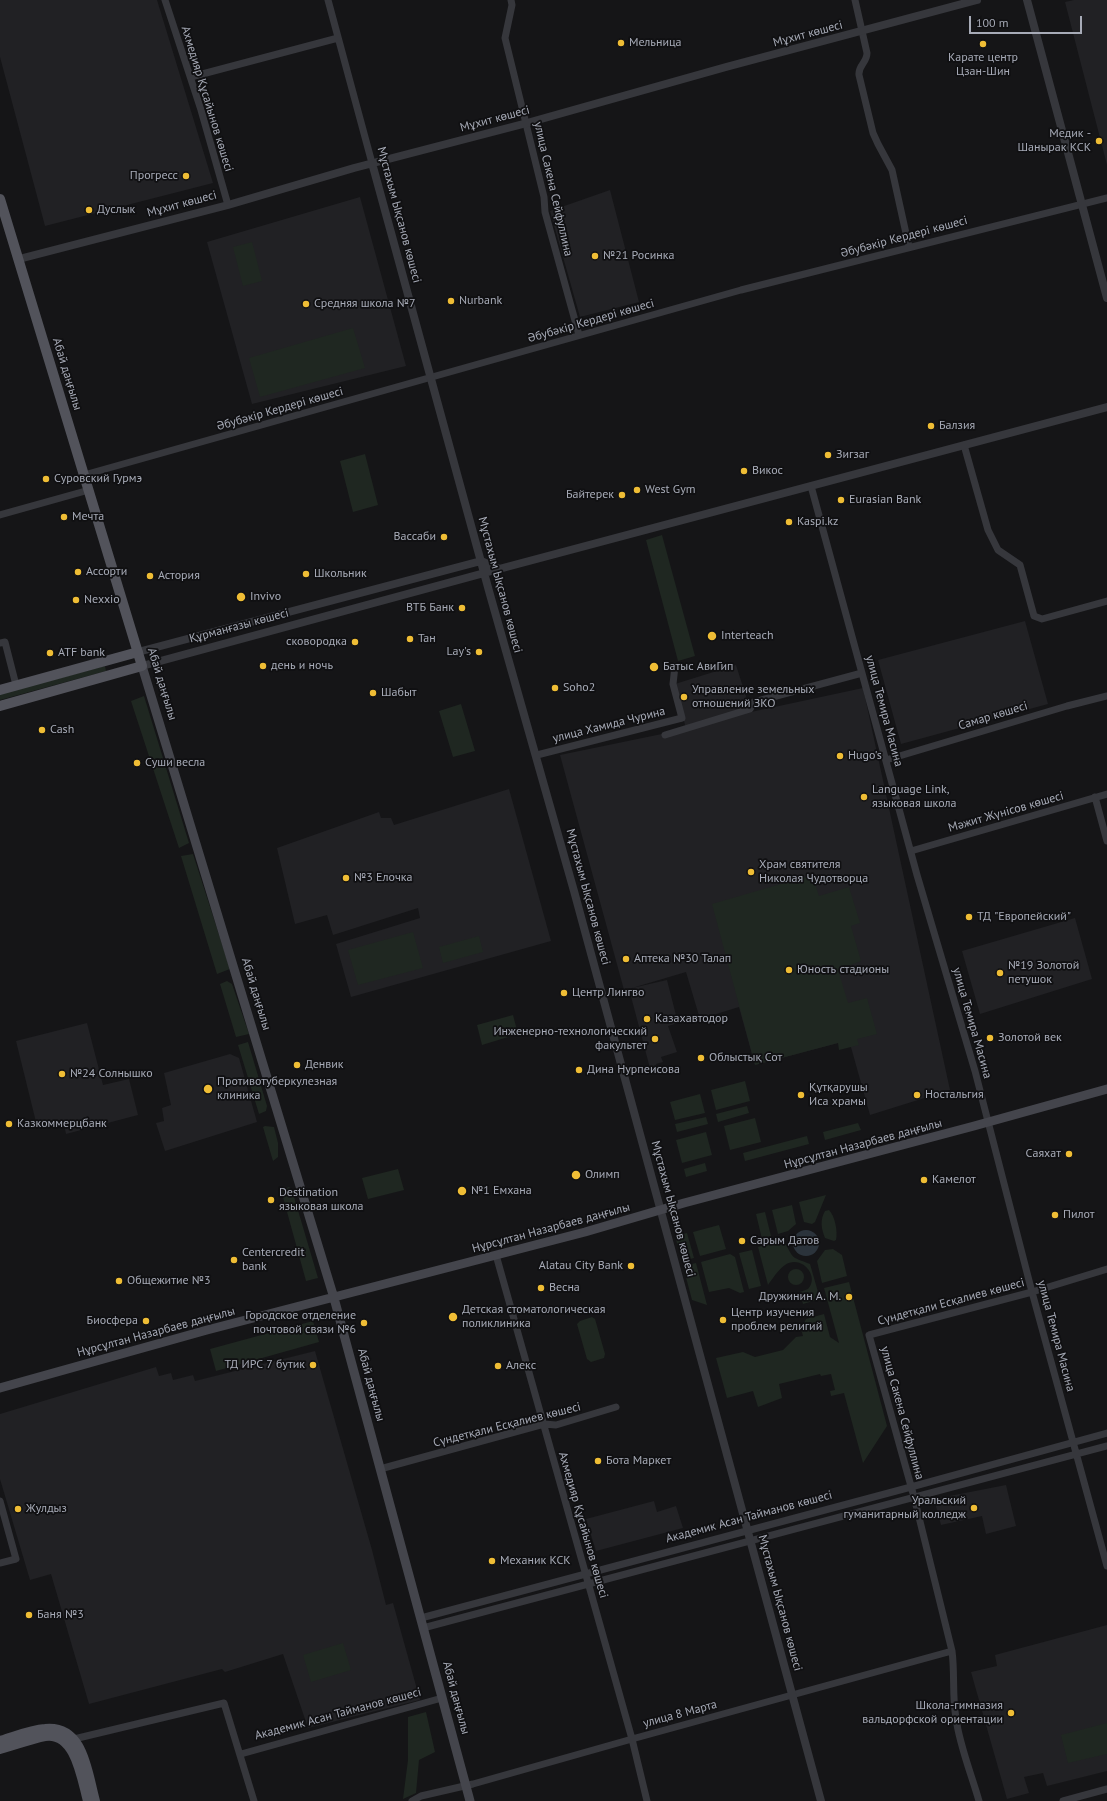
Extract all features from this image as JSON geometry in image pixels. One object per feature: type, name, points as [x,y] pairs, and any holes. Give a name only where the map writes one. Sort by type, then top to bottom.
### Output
[{"type":"main road","name":"Абай даңғылы","points":[[0,199],[334,1298],[470,1801]]},
{"type":"main road","points":[[0,690],[138,652]]},
{"type":"main road","name":"Құрманғазы көшесі","points":[[0,706],[142,666]]},
{"type":"main road","name":"Нұрсұлтан Назарбаев даңғылы","points":[[0,1388],[207,1330],[585,1232],[1107,1089]]},
{"type":"main road","points":[[0,1741],[44,1729],[59,1730],[70,1741],[88,1801]]},
{"type":"main road","points":[[0,1749],[46,1736],[57,1737],[70,1741],[79,1746],[95,1801]]},
{"type":"street","name":"Ахмедияр Құсайынов көшесі","points":[[165,0],[190,77],[228,205]]},
{"type":"street","name":"Мұстахым Ықсанов көшесі","points":[[328,0],[484,574],[537,755],[821,1801]]},
{"type":"street","name":"улица Сакена Сейфуллина","points":[[511,0],[512,5],[505,38],[527,123],[528,137],[544,197],[545,212],[579,335]]},
{"type":"street","points":[[854,0],[867,57],[860,67],[859,75],[873,133],[892,170],[909,246]]},
{"type":"street","name":"Мұхит көшесі","points":[[18,259],[228,205],[372,163],[527,123],[726,67],[862,32],[977,0]]},
{"type":"street","points":[[1027,0],[1107,298]]},
{"type":"street","points":[[190,77],[338,38]]},
{"type":"street","name":"Әбубәкір Кердері көшесі","points":[[84,475],[741,290],[909,246],[1107,198]]},
{"type":"street","name":"Құрманғазы көшесі","points":[[142,666],[1107,407]]},
{"type":"street","points":[[964,445],[988,530],[998,550],[1020,565],[1034,616],[1042,619],[1107,601]]},
{"type":"street","name":"улица Темира Масина","points":[[811,486],[911,851],[975,1071],[1032,1292],[1107,1566]]},
{"type":"street","points":[[0,515],[89,490]]},
{"type":"street","points":[[138,652],[481,561],[499,569]]},
{"type":"street","points":[[0,643],[5,642],[16,685]]},
{"type":"street","name":"улица Хамида Чурина","points":[[537,755],[682,718],[673,684],[675,666]]},
{"type":"street","name":"улица Хамида Чурина","points":[[665,735],[750,709],[754,702],[862,673]]},
{"type":"street","name":"Самар көшесі","points":[[886,760],[1067,706],[1107,696]]},
{"type":"street","name":"Мәжит Жүнісов көшесі","points":[[911,851],[1107,794]]},
{"type":"street","points":[[1095,797],[1107,841]]},
{"type":"street","name":"Ахмедияр Құсайынов көшесі","points":[[496,1255],[632,1738],[647,1801]]},
{"type":"street","name":"Сүндетқали Есқалиев көшесі","points":[[869,1335],[1032,1292],[1107,1269]]},
{"type":"street","name":"улица Сакена Сейфуллина","points":[[869,1335],[914,1497],[952,1652],[955,1670],[953,1693],[956,1720],[979,1801]]},
{"type":"street","name":"Сүндетқали Есқалиев көшесі","points":[[380,1469],[544,1424],[556,1425],[616,1407]]},
{"type":"street","name":"Академик Асан Тайманов көшесі","points":[[421,1618],[586,1575],[1107,1433]]},
{"type":"street","name":"Академик Асан Тайманов көшесі","points":[[423,1628],[1107,1446]]},
{"type":"street","points":[[0,1501],[16,1558],[0,1563]]},
{"type":"street","name":"улица 8 Марта","points":[[413,1801],[421,1796],[466,1786],[632,1738],[952,1652]]},
{"type":"street","name":"Академик Асан Тайманов көшесі","points":[[241,1754],[442,1698]]},
{"type":"street","points":[[70,1741],[224,1703],[241,1754],[254,1801]]},
{"type":"street","points":[[1063,1801],[1107,1789]]},
{"type":"shaded area","points":[[0,0],[157,0],[213,183],[45,226],[0,57]]},
{"type":"shaded area","points":[[1074,0],[1107,0],[1107,165],[1065,2]]},
{"type":"shaded area","name":"№21 Росинка","points":[[610,190],[639,302],[580,317],[550,211]]},
{"type":"shaded area","name":"Средняя школа №7","points":[[360,197],[406,366],[252,404],[207,242]]},
{"type":"shaded area","points":[[252,242],[262,281],[243,286],[233,247]]},
{"type":"shaded area","points":[[353,328],[365,368],[260,397],[249,358]]},
{"type":"shaded area","points":[[365,454],[378,505],[353,512],[340,461]]},
{"type":"shaded area","points":[[662,535],[695,656],[678,661],[646,540]]},
{"type":"shaded area","points":[[1025,621],[1048,704],[901,744],[878,660]]},
{"type":"shaded area","points":[[736,665],[751,712],[863,688],[950,1090],[870,1115],[849,1040],[755,1065],[739,1007],[700,1019],[686,972],[632,988],[667,980],[678,1023],[668,1026],[677,1052],[661,1057],[663,1062],[656,1064],[658,1070],[651,1072],[629,989],[624,990],[560,755],[686,729],[675,684]]},
{"type":"shaded area","points":[[105,666],[106,671],[0,700],[0,694]]},
{"type":"shaded area","points":[[144,696],[189,843],[179,848],[131,701]]},
{"type":"shaded area","points":[[461,704],[475,751],[453,757],[439,711]]},
{"type":"shaded area","points":[[509,789],[551,941],[351,997],[336,944],[420,918],[418,908],[333,935],[327,915],[295,924],[277,848],[379,812],[381,818],[391,818],[394,825]]},
{"type":"shaded area","points":[[193,854],[230,969],[217,974],[181,856]]},
{"type":"shaded area","points":[[812,875],[819,896],[849,887],[860,923],[851,926],[861,961],[838,970],[848,1003],[867,998],[877,1034],[857,1039],[859,1045],[839,1050],[838,1043],[755,1065],[712,904]]},
{"type":"shaded area","points":[[1075,918],[1092,979],[980,1014],[962,951]]},
{"type":"shaded area","points":[[413,932],[423,968],[358,985],[348,950]]},
{"type":"shaded area","points":[[479,936],[483,952],[443,963],[439,947]]},
{"type":"shaded area","points":[[227,981],[232,984],[249,1034],[236,1037],[220,984]]},
{"type":"shaded area","points":[[513,1015],[518,1034],[482,1045],[477,1025]]},
{"type":"shaded area","name":"№24 Солнышко","points":[[87,1023],[103,1085],[129,1079],[138,1115],[66,1134],[63,1120],[37,1126],[16,1041]]},
{"type":"shaded area","points":[[248,1042],[267,1106],[266,1111],[259,1114],[238,1045]]},
{"type":"shaded area","name":"Противотуберкулезная клиника","points":[[230,1054],[239,1058],[257,1122],[165,1151],[156,1123],[164,1121],[162,1108],[171,1105],[164,1073]]},
{"type":"shaded area","points":[[745,1081],[750,1101],[716,1110],[711,1090]]},
{"type":"shaded area","points":[[700,1094],[705,1113],[675,1120],[670,1102]]},
{"type":"shaded area","points":[[747,1106],[749,1113],[718,1122],[716,1114]]},
{"type":"shaded area","points":[[706,1117],[708,1124],[677,1132],[675,1124]]},
{"type":"shaded area","points":[[755,1118],[761,1142],[730,1150],[724,1126]]},
{"type":"shaded area","points":[[858,1123],[861,1130],[825,1140],[823,1132]]},
{"type":"shaded area","points":[[263,1127],[274,1127],[278,1143],[278,1157],[273,1161]]},
{"type":"shaded area","points":[[706,1132],[712,1155],[682,1163],[676,1140]]},
{"type":"shaded area","points":[[807,1136],[809,1144],[745,1161],[743,1153]]},
{"type":"shaded area","points":[[705,1163],[707,1171],[686,1177],[684,1169]]},
{"type":"shaded area","points":[[398,1169],[404,1190],[368,1199],[362,1178]]},
{"type":"shaded area","points":[[289,1187],[292,1190],[318,1278],[306,1281],[281,1190]]},
{"type":"shaded area","points":[[826,1195],[815,1222],[812,1224],[804,1222],[799,1202]]},
{"type":"shaded area","points":[[792,1205],[796,1224],[788,1231],[778,1234],[772,1210]]},
{"type":"shaded area","points":[[829,1210],[833,1216],[836,1229],[837,1237],[834,1241],[825,1238],[822,1227],[823,1214],[825,1211]]},
{"type":"shaded area","points":[[765,1212],[771,1236],[762,1239],[756,1214]]},
{"type":"shaded area","points":[[719,1225],[726,1249],[700,1256],[693,1232]]},
{"type":"shaded area","points":[[806,1230],[815,1234],[819,1243],[815,1252],[806,1256],[797,1252],[793,1243],[797,1234]]},
{"type":"shaded area","points":[[687,1233],[694,1258],[682,1261],[675,1236]]},
{"type":"shaded area","points":[[778,1242],[785,1243],[790,1253],[796,1259],[810,1264],[820,1299],[803,1304],[800,1292],[808,1289],[812,1279],[807,1268],[797,1262],[791,1262],[785,1265],[768,1285],[758,1247]]},
{"type":"shaded area","points":[[833,1249],[842,1255],[847,1276],[822,1283],[817,1261],[825,1250]]},
{"type":"shaded area","points":[[752,1250],[761,1286],[749,1289],[739,1253]]},
{"type":"shaded area","points":[[730,1254],[735,1257],[744,1292],[740,1293],[729,1288],[709,1292],[701,1262]]},
{"type":"shaded area","points":[[696,1263],[707,1305],[692,1300],[683,1266]]},
{"type":"shaded area","points":[[793,1269],[799,1269],[804,1274],[802,1283],[799,1285],[793,1285],[788,1280],[788,1274]]},
{"type":"shaded area","points":[[849,1282],[887,1426],[863,1463],[844,1393],[831,1396],[830,1391],[835,1390],[831,1374],[821,1376],[820,1374],[779,1384],[782,1398],[758,1407],[753,1391],[727,1398],[716,1358],[743,1352],[755,1357],[783,1350],[796,1337],[803,1336],[801,1329],[806,1319],[824,1314],[830,1337],[839,1343],[824,1288]]},
{"type":"shaded area","points":[[592,1317],[595,1319],[605,1354],[604,1358],[591,1362],[587,1359],[577,1324],[580,1321]]},
{"type":"shaded area","points":[[313,1321],[319,1342],[216,1371],[210,1349]]},
{"type":"shaded area","points":[[315,1351],[372,1550],[386,1605],[393,1603],[420,1700],[308,1728],[283,1654],[225,1672],[222,1669],[89,1704],[51,1574],[30,1580],[0,1479],[0,1414],[156,1367],[159,1376],[171,1373],[173,1380],[193,1375],[195,1381]]},
{"type":"shaded area","name":"Уральский гуманитарный колледж","points":[[1006,1485],[1016,1526],[986,1534],[982,1516],[941,1525],[934,1499]]},
{"type":"shaded area","points":[[654,1501],[657,1512],[676,1506],[683,1528],[596,1551],[586,1519]]},
{"type":"shaded area","points":[[1107,1625],[1107,1771],[1047,1786],[1043,1773],[1024,1777],[1029,1793],[1007,1799],[971,1672],[997,1666],[995,1655]]},
{"type":"shaded area","points":[[343,1643],[351,1670],[311,1682],[303,1655]]},
{"type":"shaded area","points":[[426,1712],[435,1752],[419,1760],[416,1793],[403,1799],[408,1760],[408,1717]]},
{"type":"shaded area","points":[[1107,1723],[1107,1754],[1068,1763],[1061,1735]]},
{"type":"place","name":"Мельница","points":[[621,43]]},
{"type":"place","name":"Карате центр Цзан-Шин","points":[[983,44]]},
{"type":"place","name":"Медик - Шанырак КСК","points":[[1099,141]]},
{"type":"place","name":"Прогресс","points":[[186,176]]},
{"type":"place","name":"Дуслык","points":[[89,210]]},
{"type":"place","name":"№21 Росинка","points":[[595,256]]},
{"type":"place","name":"Nurbank","points":[[451,301]]},
{"type":"place","name":"Средняя школа №7","points":[[306,304]]},
{"type":"place","name":"Балзия","points":[[931,426]]},
{"type":"place","name":"Зигзаг","points":[[828,455]]},
{"type":"place","name":"Викос","points":[[744,471]]},
{"type":"place","name":"Суровский Гурмэ","points":[[46,479]]},
{"type":"place","name":"West Gym","points":[[637,490]]},
{"type":"place","name":"Байтерек","points":[[622,495]]},
{"type":"place","name":"Eurasian Bank","points":[[841,500]]},
{"type":"place","name":"Мечта","points":[[64,517]]},
{"type":"place","name":"Kaspi.kz","points":[[789,522]]},
{"type":"place","name":"Вассаби","points":[[444,537]]},
{"type":"place","name":"Ассорти","points":[[78,572]]},
{"type":"place","name":"Школьник","points":[[306,574]]},
{"type":"place","name":"Астория","points":[[150,576]]},
{"type":"place","name":"Invivo","points":[[241,597]]},
{"type":"place","name":"Nexxio","points":[[76,600]]},
{"type":"place","name":"ВТБ Банк","points":[[462,608]]},
{"type":"place","name":"Interteach","points":[[712,636]]},
{"type":"place","name":"Тан","points":[[410,639]]},
{"type":"place","name":"сковородка","points":[[355,642]]},
{"type":"place","name":"Lay's","points":[[479,652]]},
{"type":"place","name":"ATF bank","points":[[50,653]]},
{"type":"place","name":"день и ночь","points":[[263,666]]},
{"type":"place","name":"Батыс АвиГип","points":[[654,667]]},
{"type":"place","name":"Soho2","points":[[555,688]]},
{"type":"place","name":"Шабыт","points":[[373,693]]},
{"type":"place","name":"Управление земельных отношений ЗКО","points":[[684,697]]},
{"type":"place","name":"Cash","points":[[42,730]]},
{"type":"place","name":"Hugo's","points":[[840,756]]},
{"type":"place","name":"Суши весла","points":[[137,763]]},
{"type":"place","name":"Language Link, языковая школа","points":[[864,797]]},
{"type":"place","name":"Храм святителя Николая Чудотворца","points":[[751,872]]},
{"type":"place","name":"№3 Елочка","points":[[346,878]]},
{"type":"place","name":"ТД \"Европейский\"","points":[[969,917]]},
{"type":"place","name":"Аптека №30 Талап","points":[[626,959]]},
{"type":"place","name":"Юность стадионы","points":[[789,970]]},
{"type":"place","name":"№19 Золотой петушок","points":[[1000,973]]},
{"type":"place","name":"Центр Лингво","points":[[564,993]]},
{"type":"place","name":"Казахавтодор","points":[[647,1019]]},
{"type":"place","name":"Золотой век","points":[[990,1038]]},
{"type":"place","name":"Инженерно-технологический факультет","points":[[655,1039]]},
{"type":"place","name":"Облыстық Сот","points":[[701,1058]]},
{"type":"place","name":"Денвик","points":[[297,1065]]},
{"type":"place","name":"Дина Нурпеисова","points":[[579,1070]]},
{"type":"place","name":"№24 Солнышко","points":[[62,1074]]},
{"type":"place","name":"Противотуберкулезная клиника","points":[[208,1089]]},
{"type":"place","name":"Құтқарушы Иса храмы","points":[[801,1095]]},
{"type":"place","name":"Ностальгия","points":[[917,1095]]},
{"type":"place","name":"Казкоммерцбанк","points":[[9,1124]]},
{"type":"place","name":"Саяхат","points":[[1069,1154]]},
{"type":"place","name":"Олимп","points":[[576,1175]]},
{"type":"place","name":"Камелот","points":[[924,1180]]},
{"type":"place","name":"№1 Емхана","points":[[462,1191]]},
{"type":"place","name":"Destination языковая школа","points":[[271,1200]]},
{"type":"place","name":"Пилот","points":[[1055,1215]]},
{"type":"place","name":"Сарым Датов","points":[[742,1241]]},
{"type":"place","name":"Centercredit bank","points":[[234,1260]]},
{"type":"place","name":"Alatau City Bank","points":[[631,1266]]},
{"type":"place","name":"Общежитие №3","points":[[119,1281]]},
{"type":"place","name":"Весна","points":[[541,1288]]},
{"type":"place","name":"Дружинин А. М.","points":[[849,1297]]},
{"type":"place","name":"Детская стоматологическая поликлиника","points":[[453,1317]]},
{"type":"place","name":"Центр изучения проблем религий","points":[[723,1320]]},
{"type":"place","name":"Биосфера","points":[[146,1321]]},
{"type":"place","name":"Городское отделение почтовой связи №6","points":[[364,1323]]},
{"type":"place","name":"ТД ИРС 7 бутик","points":[[313,1365]]},
{"type":"place","name":"Алекс","points":[[498,1366]]},
{"type":"place","name":"Бота Маркет","points":[[598,1461]]},
{"type":"place","name":"Уральский гуманитарный колледж","points":[[974,1508]]},
{"type":"place","name":"Жулдыз","points":[[18,1509]]},
{"type":"place","name":"Механик КСК","points":[[492,1561]]},
{"type":"place","name":"Баня №3","points":[[29,1615]]},
{"type":"place","name":"Школа-гимназия вальдорфской ориентации","points":[[1011,1713]]}]
